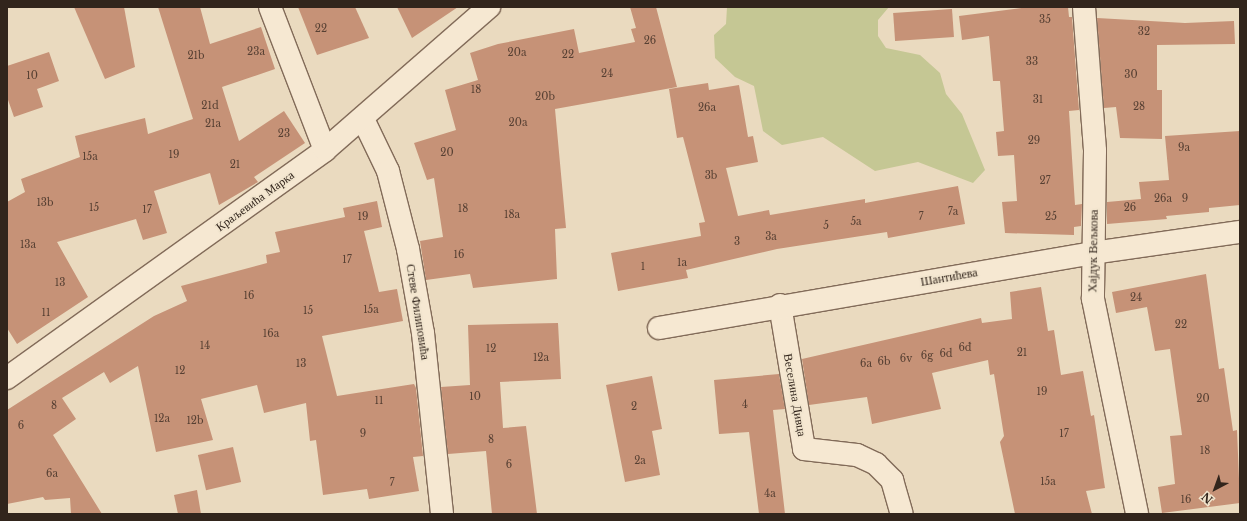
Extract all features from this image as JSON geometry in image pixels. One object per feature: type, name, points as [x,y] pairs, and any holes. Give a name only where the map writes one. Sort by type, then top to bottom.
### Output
[{"type":"street","points":[[270,7],[324,150]]},
{"type":"street","name":"Краљевића Марка","points":[[10,369],[324,150],[363,118],[489,7]]},
{"type":"street","name":"Хајдук Вељкова","points":[[1084,7],[1095,152],[1092,253],[1093,299],[1137,514]]},
{"type":"street","name":"Стеве Филиповића","points":[[363,118],[388,171],[408,249],[423,333],[442,514]]},
{"type":"street","name":"Шантићева","points":[[659,328],[780,305],[1092,253],[1240,232]]},
{"type":"street","name":"Веселина Дивца","points":[[780,305],[804,450],[857,455],[876,464],[892,480],[902,514]]},
{"type":"green space","points":[[727,7],[889,7],[878,20],[878,36],[886,48],[920,55],[940,73],[946,94],[962,114],[985,170],[973,183],[918,162],[875,171],[823,137],[782,145],[763,131],[754,86],[735,77],[715,58],[714,35],[726,24]]},
{"type":"building","points":[[74,7],[124,7],[135,67],[105,79]]},
{"type":"building","points":[[158,7],[200,7],[210,44],[261,27],[275,69],[222,87],[239,141],[284,111],[305,143],[254,177],[258,182],[219,205],[210,173],[154,191],[167,233],[143,240],[136,219],[57,242],[88,297],[17,344],[7,328],[7,202],[25,192],[21,179],[80,157],[75,136],[145,118],[148,134],[193,119]]},
{"type":"building","points":[[298,7],[355,7],[369,38],[317,55]]},
{"type":"building","points":[[397,7],[458,7],[412,38]]},
{"type":"building","points":[[630,7],[656,7],[677,87],[555,109],[566,228],[555,229],[557,279],[473,288],[470,274],[426,280],[420,241],[443,237],[434,178],[427,180],[414,143],[456,130],[445,90],[478,80],[470,53],[498,44],[574,29],[579,53],[635,42],[631,29],[636,28]]},
{"type":"building","points":[[1029,7],[1068,7],[1069,17],[1072,17],[1079,110],[1069,111],[1075,205],[1082,204],[1081,226],[1074,227],[1074,235],[1005,233],[1002,202],[1017,201],[1014,155],[998,156],[996,132],[1004,131],[1000,81],[993,81],[989,36],[962,40],[959,16]]},
{"type":"building","points":[[952,9],[954,37],[895,41],[893,13]]},
{"type":"building","points":[[1097,18],[1185,23],[1234,21],[1235,44],[1157,45],[1157,90],[1162,90],[1162,139],[1120,138],[1116,107],[1104,108]]},
{"type":"building","points":[[49,52],[59,81],[37,89],[43,107],[14,117],[7,97],[7,66]]},
{"type":"building","points":[[708,83],[709,90],[739,85],[748,137],[753,136],[758,162],[726,168],[738,216],[769,210],[770,215],[865,199],[865,203],[958,186],[965,224],[888,238],[887,232],[777,249],[686,270],[688,278],[618,291],[611,253],[701,236],[699,223],[705,222],[683,137],[677,138],[669,89]]},
{"type":"building","points":[[1240,131],[1240,205],[1209,208],[1209,212],[1166,216],[1167,219],[1107,224],[1107,202],[1141,199],[1139,182],[1169,180],[1165,136]]},
{"type":"building","points":[[377,201],[382,227],[364,231],[379,292],[397,289],[403,321],[322,336],[337,396],[414,384],[416,388],[423,456],[413,457],[419,491],[369,499],[367,489],[323,495],[316,440],[310,441],[306,403],[264,413],[257,385],[201,399],[213,440],[156,452],[138,366],[110,383],[104,372],[62,398],[76,419],[53,435],[102,514],[71,514],[70,498],[45,500],[43,497],[7,504],[7,410],[154,316],[187,301],[181,286],[267,263],[266,255],[280,252],[275,232],[345,217],[343,208]]},
{"type":"building","points":[[1206,274],[1219,369],[1224,368],[1233,431],[1237,430],[1240,503],[1162,513],[1158,487],[1175,484],[1170,436],[1182,435],[1170,349],[1155,351],[1147,307],[1116,313],[1112,292]]},
{"type":"building","points":[[1041,287],[1048,331],[1054,330],[1061,375],[1083,371],[1091,416],[1094,415],[1105,488],[1086,491],[1092,514],[1015,514],[1000,442],[1004,436],[994,374],[990,375],[988,360],[932,373],[941,409],[872,424],[867,397],[809,405],[802,359],[981,318],[982,323],[1012,319],[1010,292]]},
{"type":"building","points":[[558,323],[561,379],[500,382],[503,428],[526,426],[537,514],[492,514],[486,451],[448,454],[441,387],[470,385],[468,325]]},
{"type":"building","points":[[779,374],[785,409],[773,410],[785,514],[759,514],[749,432],[719,434],[714,380]]},
{"type":"building","points":[[652,376],[662,429],[652,431],[660,475],[625,482],[606,385]]},
{"type":"building","points":[[233,447],[241,482],[206,490],[198,455]]},
{"type":"building","points":[[197,490],[201,514],[178,514],[174,495]]}]
